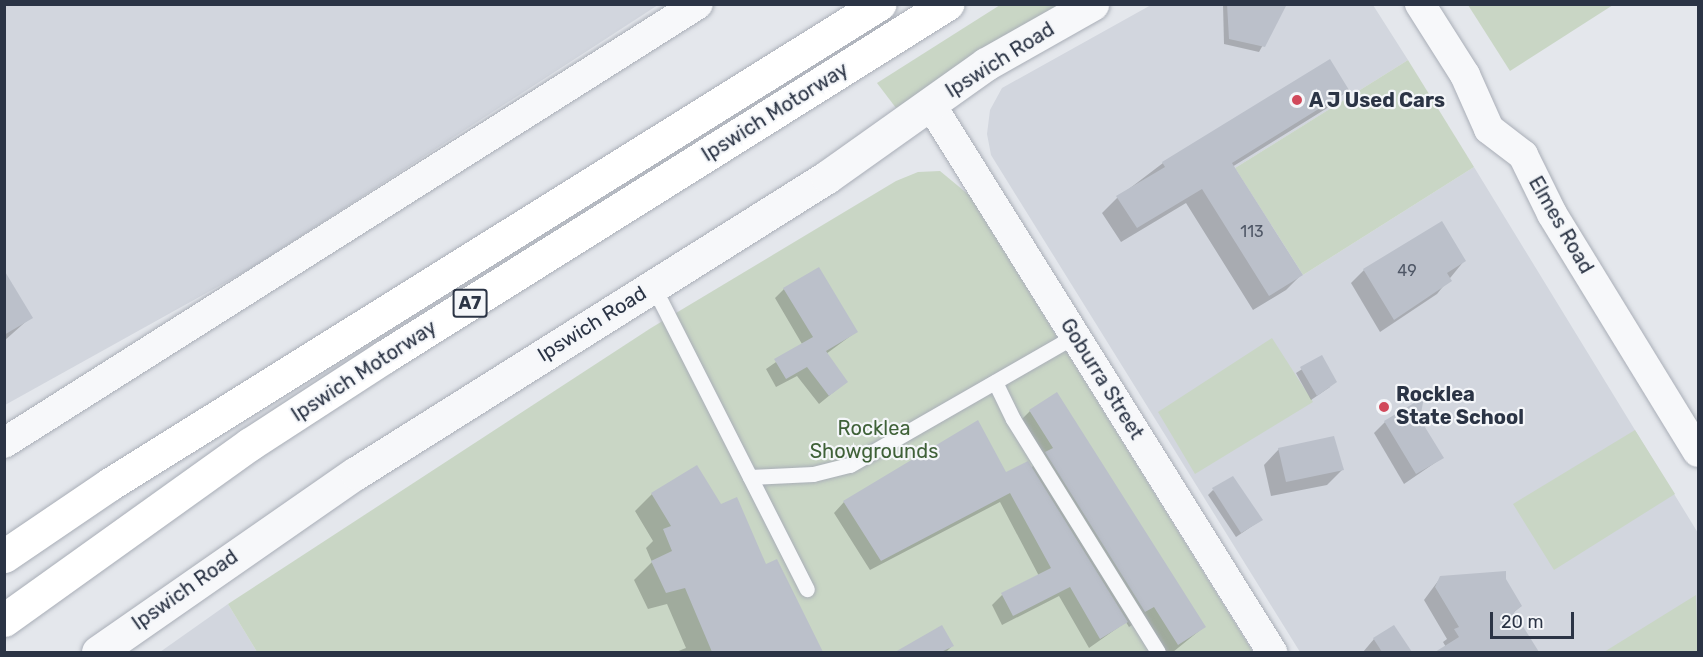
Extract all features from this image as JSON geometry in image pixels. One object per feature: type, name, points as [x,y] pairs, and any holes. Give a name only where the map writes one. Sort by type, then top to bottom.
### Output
[{"type":"highway","name":"Ipswich Motorway","points":[[4,556],[110,484],[879,4]]},
{"type":"highway","name":"Ipswich Motorway","points":[[4,620],[250,444],[355,375],[947,4]]},
{"type":"street","points":[[4,443],[698,4]]},
{"type":"street","name":"Ipswich Road","points":[[98,652],[356,473],[827,177],[986,64],[1092,4]]},
{"type":"street","name":"Elmes Road","points":[[1420,4],[1465,75],[1489,129],[1523,156],[1552,214],[1698,452]]},
{"type":"street","name":"Goburra Street","points":[[931,105],[1272,652]]},
{"type":"lane","points":[[654,286],[807,589]]},
{"type":"lane","points":[[750,477],[813,474],[850,465],[1074,336]]},
{"type":"lane","points":[[995,382],[1013,419],[1158,652]]},
{"type":"shaded area","points":[[5,5],[658,5],[255,266],[5,405]]},
{"type":"shaded area","name":"Rocklea State School","points":[[1151,5],[1373,5],[1408,60],[1235,168],[1303,275],[1474,167],[1698,533],[1698,652],[1300,652],[991,155],[987,134],[990,110],[1002,88]]},
{"type":"shaded area","points":[[228,604],[257,652],[160,652]]},
{"type":"green space","points":[[1000,5],[1064,5],[896,108],[877,83]]},
{"type":"green space","points":[[1468,5],[1613,5],[1510,71]]},
{"type":"green space","points":[[1408,60],[1474,167],[1303,275],[1235,168]]},
{"type":"green space","name":"Rocklea Showgrounds","points":[[940,171],[969,195],[1253,652],[257,652],[228,604],[651,328],[896,181],[918,172]]},
{"type":"green space","points":[[1272,338],[1313,402],[1195,474],[1158,412]]},
{"type":"green space","points":[[1635,430],[1675,494],[1554,570],[1513,504]]},
{"type":"green space","points":[[1696,595],[1698,652],[1604,652]]},
{"type":"building","points":[[1227,4],[1287,4],[1265,47],[1229,39]]},
{"type":"building","points":[[1330,59],[1349,90],[1232,163],[1303,275],[1269,296],[1202,189],[1137,228],[1116,196],[1165,167],[1162,162]]},
{"type":"building","points":[[1442,221],[1466,261],[1447,273],[1452,281],[1394,320],[1363,269]]},
{"type":"building","points":[[819,267],[858,332],[826,351],[848,382],[829,396],[807,367],[786,379],[774,359],[813,337],[783,288]]},
{"type":"building","points":[[4,270],[33,318],[4,335]]},
{"type":"building","points":[[1322,355],[1337,382],[1317,396],[1300,367]]},
{"type":"building","points":[[1057,392],[1206,627],[1178,645],[1154,607],[1145,612],[1045,452],[1053,448],[1029,410]]},
{"type":"building","points":[[1424,397],[1420,419],[1444,458],[1416,474],[1384,421]]},
{"type":"building","points":[[978,420],[1006,472],[1028,461],[1128,622],[1100,639],[1070,587],[1013,616],[1001,593],[1051,568],[1010,493],[881,561],[843,501]]},
{"type":"building","points":[[1334,436],[1344,470],[1286,482],[1278,448]]},
{"type":"building","points":[[697,465],[721,504],[737,497],[766,564],[777,559],[823,652],[712,652],[685,588],[666,593],[651,561],[672,551],[663,529],[671,526],[651,493]]},
{"type":"building","points":[[1233,476],[1263,520],[1241,533],[1212,488]]},
{"type":"building","points":[[1506,571],[1506,579],[1522,606],[1514,612],[1539,652],[1435,652],[1459,637],[1454,629],[1459,627],[1435,587],[1440,576]]},
{"type":"building","points":[[942,625],[954,646],[941,652],[895,652]]},
{"type":"building","points":[[1394,625],[1412,652],[1382,652],[1373,638]]},
{"type":"place","name":"A J Used Cars","points":[[1297,100]]},
{"type":"place","name":"Rocklea State School","points":[[1384,407]]}]
